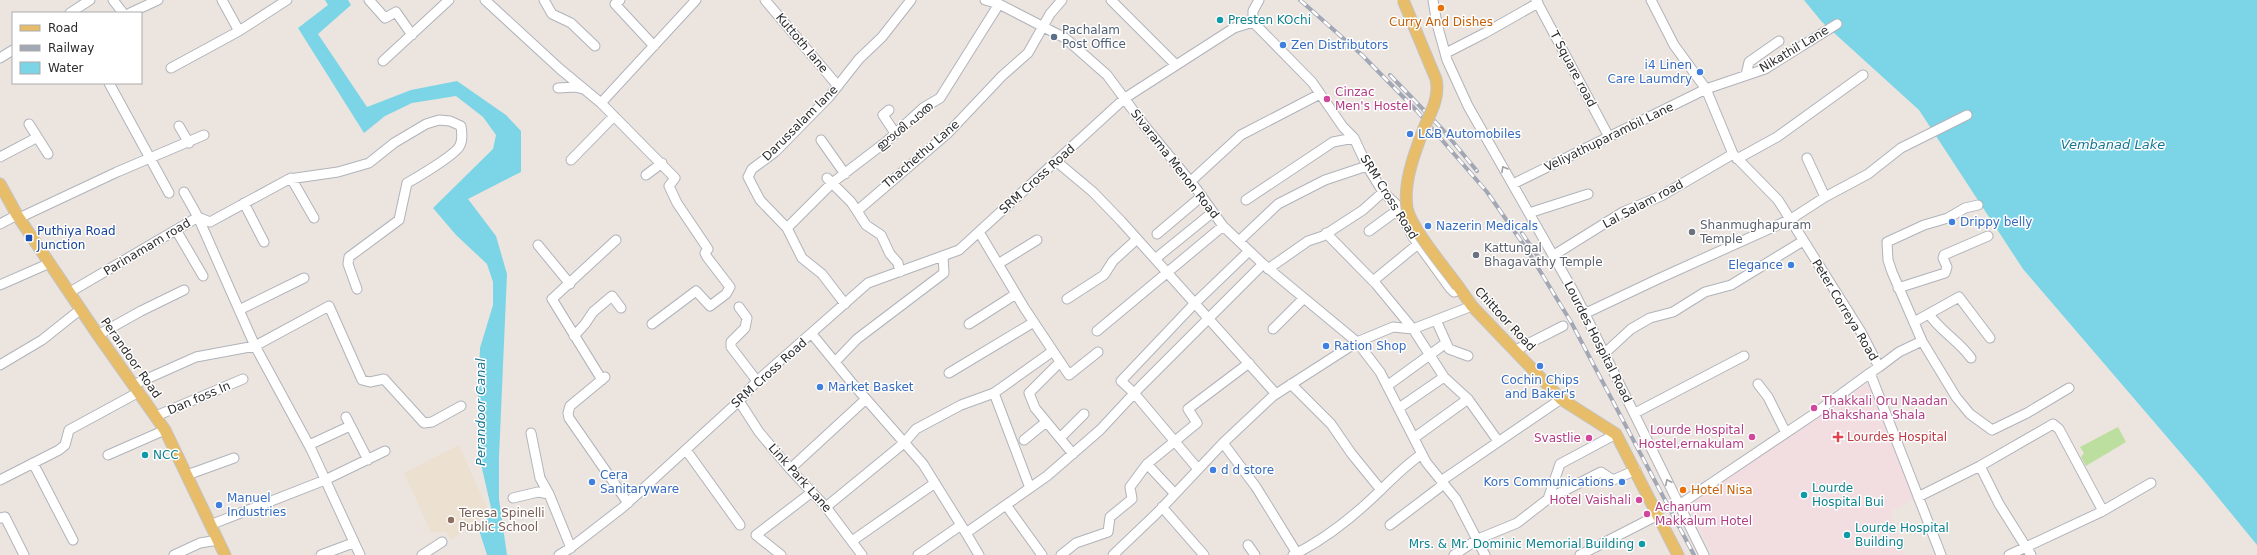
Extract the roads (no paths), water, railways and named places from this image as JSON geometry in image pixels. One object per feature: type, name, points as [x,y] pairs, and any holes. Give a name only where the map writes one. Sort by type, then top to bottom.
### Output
[{"type":"main road","name":"Chittoor Road","points":[[1403,0],[1436,79],[1438,89],[1434,106],[1414,157],[1407,187],[1407,208],[1414,226],[1472,306],[1516,350],[1561,399],[1616,434],[1636,470],[1678,555]]},
{"type":"main road","name":"Perandoor Road","points":[[0,184],[18,217],[50,262],[98,336],[165,430],[210,525],[226,555]]},
{"type":"street","points":[[72,12],[90,0]]},
{"type":"street","points":[[113,0],[122,12]]},
{"type":"street","points":[[132,12],[158,0]]},
{"type":"street","points":[[222,0],[239,30]]},
{"type":"street","points":[[171,68],[239,30],[286,0]]},
{"type":"street","points":[[369,0],[385,18],[396,12],[412,35]]},
{"type":"street","points":[[383,61],[449,0]]},
{"type":"street","points":[[485,0],[601,103],[662,163],[675,178],[669,186],[677,203],[708,249],[705,253],[707,258],[730,287],[726,294],[710,306],[696,290],[652,324]]},
{"type":"street","points":[[544,0],[552,14],[571,23],[594,46]]},
{"type":"street","points":[[620,0],[615,4],[654,46]]},
{"type":"street","points":[[601,103],[696,0]]},
{"type":"street","name":"Kuttoth lane","points":[[765,0],[838,86]]},
{"type":"street","name":"Darussalam lane","points":[[845,304],[822,274],[802,258],[787,228],[760,200],[748,177],[752,169],[775,152],[829,97],[859,59],[882,37],[911,0]]},
{"type":"street","name":"Sivarama Menon Road","points":[[986,0],[999,4],[1065,38],[1107,75],[1144,125],[1191,181],[1223,226],[1266,266],[1357,342],[1380,372],[1422,454],[1456,499],[1485,555]]},
{"type":"street","name":"Thachethu Lane","points":[[857,211],[948,133],[1002,76],[1028,53],[1042,26],[1062,0]]},
{"type":"street","points":[[1111,0],[1176,65]]},
{"type":"street","points":[[1253,22],[1253,10],[1259,0]]},
{"type":"street","name":"Lourdes Hospital Road","points":[[1433,0],[1437,24],[1446,53],[1468,106],[1554,255],[1605,353],[1704,555]]},
{"type":"street","name":"Peter Correya Road","points":[[1651,0],[1674,45],[1706,89],[1735,156],[1778,200],[1861,332],[1880,367],[1870,373],[1941,555]]},
{"type":"street","points":[[1446,53],[1485,34],[1537,1]]},
{"type":"street","name":"T Square road","points":[[1537,1],[1609,137]]},
{"type":"street","name":"ഈശി പാത","points":[[787,228],[830,180],[844,174],[895,133],[923,108],[940,98],[999,4]]},
{"type":"street","name":"SRM Cross Road","points":[[558,555],[571,548],[628,503],[739,401],[758,381],[868,284],[959,250],[1125,98],[1234,28],[1253,22],[1312,82],[1354,138],[1367,166],[1383,192],[1398,209],[1418,244],[1454,292],[1459,288]]},
{"type":"street","name":"Nikathil Lane","points":[[1706,89],[1765,69],[1837,24]]},
{"type":"street","points":[[1746,75],[1749,62],[1779,41]]},
{"type":"street","points":[[0,58],[12,51]]},
{"type":"street","name":"Lal Salam road","points":[[1554,255],[1623,212],[1661,196],[1735,156],[1777,136],[1863,75]]},
{"type":"street","points":[[110,84],[169,193]]},
{"type":"street","points":[[558,88],[575,87],[585,89]]},
{"type":"street","name":"Veliyathuparambil Lane","points":[[1513,184],[1706,89]]},
{"type":"street","points":[[1191,181],[1241,135],[1320,94]]},
{"type":"street","points":[[889,110],[883,115],[884,119],[895,133]]},
{"type":"street","points":[[1584,314],[1791,219],[1825,197],[1868,174],[1901,148],[1967,114]]},
{"type":"street","points":[[571,160],[614,116]]},
{"type":"street","points":[[314,218],[290,178],[338,172],[369,163],[416,128],[439,120],[450,121],[460,126],[463,135],[459,147],[424,174],[407,183],[399,220],[349,257],[348,264],[357,289]]},
{"type":"street","points":[[29,124],[36,138],[48,154]]},
{"type":"street","points":[[180,126],[189,143]]},
{"type":"street","points":[[0,224],[97,181],[189,143],[204,135]]},
{"type":"street","points":[[0,157],[36,138]]},
{"type":"street","points":[[1246,200],[1333,142],[1354,138]]},
{"type":"street","points":[[821,140],[844,174]]},
{"type":"street","points":[[1807,158],[1825,197]]},
{"type":"street","points":[[1056,161],[1093,192],[1209,318],[1276,394]]},
{"type":"street","points":[[646,175],[662,163]]},
{"type":"street","points":[[1239,241],[1278,204],[1325,180],[1367,166]]},
{"type":"street","name":"Parinamam road","points":[[70,292],[198,217],[210,222],[290,178]]},
{"type":"street","points":[[830,180],[851,202],[866,225],[881,235],[890,254],[898,263],[900,272]]},
{"type":"street","points":[[184,192],[198,217],[255,346],[309,445],[353,543],[360,555]]},
{"type":"street","points":[[966,533],[1030,488],[1073,454],[1100,430],[1134,393],[1209,318],[1266,266],[1308,241],[1326,233],[1363,210],[1383,192]]},
{"type":"street","points":[[1529,213],[1588,194]]},
{"type":"street","points":[[1157,234],[1202,196]]},
{"type":"street","points":[[244,203],[264,242]]},
{"type":"street","points":[[1978,205],[1965,208],[1948,218],[1924,225],[1887,242],[1888,260],[1898,288],[1922,341],[1956,397],[1970,414],[1992,430],[2028,413],[2069,388]]},
{"type":"street","points":[[1369,231],[1398,209]]},
{"type":"street","points":[[1155,259],[1213,212]]},
{"type":"street","points":[[1097,331],[1223,226]]},
{"type":"street","points":[[176,230],[203,276]]},
{"type":"street","points":[[978,232],[1016,294],[1069,375],[1098,352]]},
{"type":"street","points":[[1326,233],[1373,281],[1413,328],[1444,377],[1468,399],[1498,441]]},
{"type":"street","points":[[1898,288],[1945,273],[1947,267],[1943,258],[1944,255],[1988,236]]},
{"type":"street","points":[[1067,299],[1104,275],[1113,261],[1137,239]]},
{"type":"street","points":[[616,240],[552,299],[574,336],[604,378],[570,406],[568,412],[569,418],[628,503]]},
{"type":"street","points":[[998,264],[1037,240]]},
{"type":"street","points":[[1605,353],[1631,329],[1650,318],[1673,312],[1705,292],[1731,285],[1803,241]]},
{"type":"street","points":[[1373,281],[1418,244]]},
{"type":"street","points":[[538,245],[570,284]]},
{"type":"street","points":[[1198,469],[1134,393],[1121,381],[1195,303],[1249,251]]},
{"type":"street","points":[[835,362],[857,339],[944,273],[943,256]]},
{"type":"street","points":[[0,285],[50,262]]},
{"type":"street","points":[[239,310],[304,278]]},
{"type":"street","points":[[98,336],[141,311],[184,290]]},
{"type":"street","points":[[969,324],[1016,294]]},
{"type":"street","points":[[574,336],[593,312],[612,296],[621,308]]},
{"type":"street","points":[[1914,322],[1959,297],[1990,338]]},
{"type":"street","points":[[1273,329],[1304,298]]},
{"type":"street","points":[[0,480],[33,464],[66,445],[69,430],[136,389],[196,357],[255,346],[329,306],[362,380],[370,382],[384,379],[424,422],[432,422],[461,406]]},
{"type":"street","points":[[1113,555],[1175,494],[1223,443],[1276,394],[1357,342],[1393,327],[1413,328],[1472,306]]},
{"type":"street","points":[[739,307],[747,318],[745,328],[731,342],[731,347],[758,381]]},
{"type":"street","points":[[0,365],[42,340],[81,309]]},
{"type":"street","points":[[1929,314],[1941,328],[1963,347],[1971,358]]},
{"type":"street","points":[[1436,320],[1449,349],[1468,356]]},
{"type":"street","points":[[949,373],[1034,322]]},
{"type":"street","points":[[1516,350],[1563,326]]},
{"type":"street","points":[[812,334],[923,464],[979,555]]},
{"type":"street","points":[[1880,367],[1899,352],[1922,341]]},
{"type":"street","points":[[1387,386],[1446,343]]},
{"type":"street","points":[[826,507],[904,442],[916,429],[961,405],[994,393],[1053,351]]},
{"type":"street","points":[[1635,413],[1744,356]]},
{"type":"street","points":[[1060,362],[1029,392],[1035,408],[1073,454]]},
{"type":"street","points":[[1062,555],[1076,543],[1108,532],[1110,517],[1132,498],[1130,487],[1147,464],[1197,423],[1188,409],[1249,363]]},
{"type":"street","points":[[1679,505],[1786,433],[1870,373]]},
{"type":"street","points":[[1399,408],[1444,377]]},
{"type":"street","name":"Dan foss ln","points":[[156,416],[243,379]]},
{"type":"street","points":[[1291,384],[1331,424],[1351,453],[1380,490]]},
{"type":"street","points":[[1758,384],[1768,397],[1786,433]]},
{"type":"street","points":[[994,393],[1030,488]]},
{"type":"street","points":[[790,469],[866,399]]},
{"type":"street","points":[[1414,438],[1468,399]]},
{"type":"street","points":[[1390,525],[1443,482],[1498,441],[1561,399]]},
{"type":"street","name":"Link Park Lane","points":[[739,401],[760,432],[790,469],[826,507],[862,555]]},
{"type":"street","points":[[1060,438],[1084,414]]},
{"type":"street","points":[[309,445],[348,421],[368,460]]},
{"type":"street","points":[[1024,440],[1046,422]]},
{"type":"street","points":[[1918,497],[1980,466],[2053,424],[2059,429],[2103,511]]},
{"type":"street","points":[[108,455],[165,430]]},
{"type":"street","points":[[531,432],[540,478],[549,494],[571,548]]},
{"type":"street","points":[[1548,500],[1560,464],[1616,434]]},
{"type":"street","points":[[1223,443],[1256,487],[1296,554],[1332,533],[1408,463],[1422,454]]},
{"type":"street","points":[[686,450],[740,525]]},
{"type":"street","points":[[210,525],[325,480],[385,451]]},
{"type":"street","points":[[187,475],[234,458]]},
{"type":"street","points":[[33,464],[73,540]]},
{"type":"street","points":[[1147,464],[1175,494]]},
{"type":"street","points":[[1980,466],[1999,504],[2031,555]]},
{"type":"street","points":[[1454,555],[1478,539],[1517,523],[1548,500],[1601,472],[1613,480],[1636,470]]},
{"type":"street","points":[[852,541],[935,483]]},
{"type":"street","points":[[2009,555],[2103,511],[2151,483]]},
{"type":"street","points":[[513,498],[538,492],[549,494]]},
{"type":"street","points":[[781,555],[756,535],[812,492]]},
{"type":"street","points":[[1006,505],[1042,555]]},
{"type":"street","points":[[1162,507],[1204,555]]},
{"type":"street","points":[[1580,555],[1658,515]]},
{"type":"street","points":[[0,518],[5,517],[24,555]]},
{"type":"street","points":[[918,555],[961,525]]},
{"type":"street","points":[[174,555],[200,543],[218,540]]},
{"type":"street","points":[[422,555],[442,542]]},
{"type":"street","points":[[322,555],[353,543]]},
{"type":"street","points":[[1248,545],[1255,555]]},
{"type":"water","name":"Perandoor Canal","points":[[325,0],[348,0],[351,5],[318,34],[367,107],[411,90],[457,81],[506,115],[521,131],[521,172],[468,199],[496,236],[507,274],[499,457],[499,499],[507,555],[487,555],[479,530],[492,512],[481,464],[478,400],[480,348],[493,305],[493,282],[487,264],[456,235],[433,208],[493,149],[496,135],[483,117],[456,96],[412,103],[385,116],[364,133],[298,28],[328,5]]},
{"type":"water","name":"Vembanad Lake","points":[[1804,0],[2257,0],[2257,545],[2203,479],[2023,269],[1919,110],[1822,22]]},
{"type":"railway","points":[[1300,0],[1362,55],[1416,110],[1487,192],[1526,248],[1571,322],[1694,555]]},
{"type":"railway","points":[[1390,75],[1444,131],[1477,171]]},
{"type":"railway","points":[[1522,233],[1539,258]]},
{"type":"place","name":"Curry And Dishes","points":[[1441,8]]},
{"type":"place","name":"Presten KOchi","points":[[1220,20]]},
{"type":"place","name":"Pachalam Post Office","points":[[1054,37]]},
{"type":"place","name":"Zen Distributors","points":[[1283,45]]},
{"type":"place","name":"i4 Linen Care Laumdry","points":[[1700,72]]},
{"type":"place","name":"Cinzac Men's Hostel","points":[[1327,99]]},
{"type":"place","name":"L&B Automobiles","points":[[1410,134]]},
{"type":"place","name":"Drippy belly","points":[[1952,222]]},
{"type":"place","name":"Nazerin Medicals","points":[[1428,226]]},
{"type":"place","name":"Shanmughapuram Temple","points":[[1692,232]]},
{"type":"place","name":"Puthiya Road Junction","points":[[29,238]]},
{"type":"place","name":"Kattungal Bhagavathy Temple","points":[[1476,255]]},
{"type":"place","name":"Elegance","points":[[1791,265]]},
{"type":"place","name":"Ration Shop","points":[[1326,346]]},
{"type":"place","name":"Cochin Chips and Baker's","points":[[1540,366]]},
{"type":"place","name":"Market Basket","points":[[820,387]]},
{"type":"place","name":"Thakkali Oru Naadan Bhakshana Shala","points":[[1814,408]]},
{"type":"place","name":"Lourde Hospital Hostel,ernakulam","points":[[1752,437]]},
{"type":"place","name":"Lourdes Hospital","points":[[1838,437]]},
{"type":"place","name":"Svastlie","points":[[1589,438]]},
{"type":"place","name":"NCC","points":[[145,455]]},
{"type":"place","name":"d d store","points":[[1213,470]]},
{"type":"place","name":"Cera Sanitaryware","points":[[592,482]]},
{"type":"place","name":"Kors Communications","points":[[1622,482]]},
{"type":"place","name":"Hotel Nisa","points":[[1683,490]]},
{"type":"place","name":"Lourde Hospital Bui","points":[[1804,495]]},
{"type":"place","name":"Hotel Vaishali","points":[[1639,500]]},
{"type":"place","name":"Manuel Industries","points":[[219,505]]},
{"type":"place","name":"Achanum Makkalum Hotel","points":[[1647,514]]},
{"type":"place","name":"Teresa Spinelli Public School","points":[[451,520]]},
{"type":"place","name":"Lourde Hospital Building","points":[[1847,535]]},
{"type":"place","name":"Mrs. & Mr. Dominic Memorial Building","points":[[1642,544]]}]
